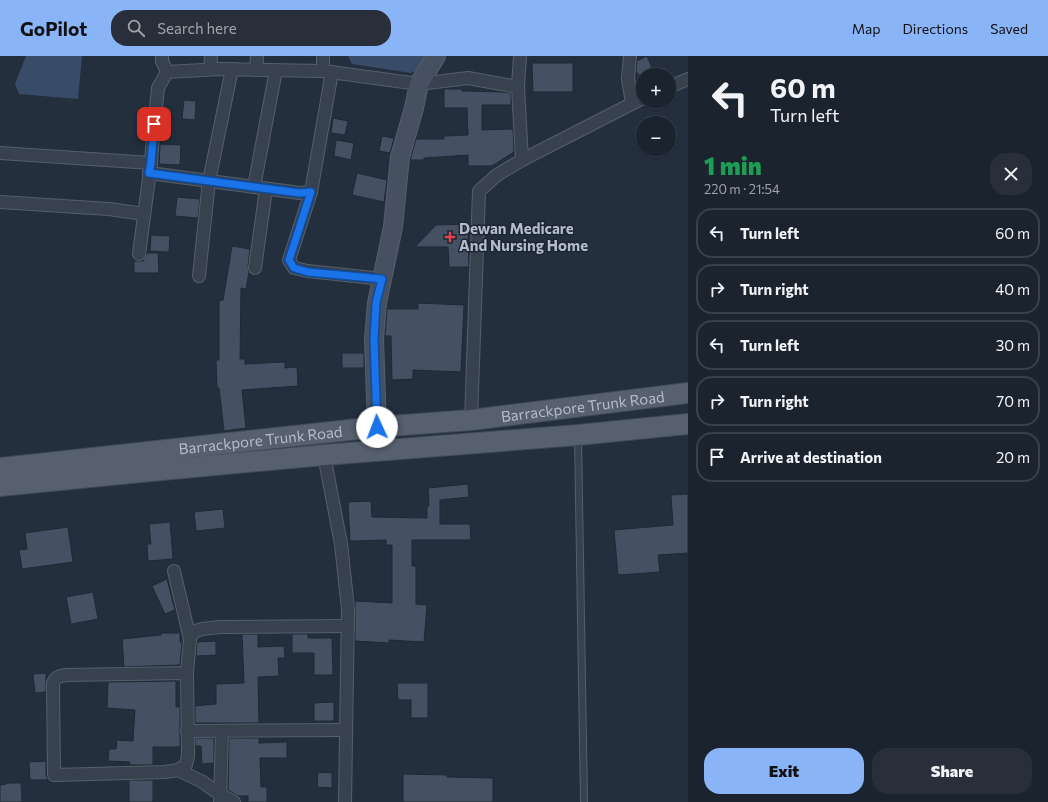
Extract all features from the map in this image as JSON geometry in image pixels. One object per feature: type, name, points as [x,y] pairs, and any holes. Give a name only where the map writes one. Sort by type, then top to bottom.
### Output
[{"type":"main road","name":"Barrackpore Trunk Road","points":[[0,468],[377,427],[471,420],[688,394]]},
{"type":"main road","name":"Barrackpore Trunk Road","points":[[0,486],[324,455],[578,435],[688,424]]},
{"type":"street","points":[[162,56],[162,61],[167,72]]},
{"type":"street","points":[[210,56],[210,69]]},
{"type":"street","points":[[256,70],[257,56]]},
{"type":"street","points":[[323,56],[328,72],[311,192],[289,260],[294,268],[308,272],[382,279]]},
{"type":"street","points":[[377,427],[374,339],[376,303],[393,227],[400,157],[414,108],[419,84],[436,56]]},
{"type":"street","points":[[520,56],[518,87],[522,160]]},
{"type":"street","points":[[630,56],[628,79],[636,98]]},
{"type":"street","points":[[167,72],[210,69],[328,72],[419,84],[468,78],[518,87]]},
{"type":"street","points":[[199,276],[209,181],[232,69]]},
{"type":"street","points":[[254,187],[276,70]]},
{"type":"street","points":[[139,254],[158,88],[167,72]]},
{"type":"street","points":[[676,84],[688,79]]},
{"type":"street","points":[[471,420],[479,192],[497,175],[522,160],[636,101]]},
{"type":"street","points":[[0,152],[150,168],[209,181],[300,193],[311,192]]},
{"type":"street","points":[[255,268],[266,188]]},
{"type":"street","points":[[0,202],[108,209],[144,214]]},
{"type":"street","points":[[324,455],[341,544],[348,609],[345,802]]},
{"type":"street","points":[[174,571],[190,639]]},
{"type":"street","points":[[187,673],[58,676],[53,684],[54,775],[165,772],[178,770],[186,765],[188,756],[187,673],[190,639],[193,632],[202,629],[220,628],[348,626]]},
{"type":"street","points":[[187,731],[345,730]]},
{"type":"street","points":[[221,799],[222,731]]},
{"type":"street","points":[[178,770],[201,781],[221,799],[234,802]]},
{"type":"lane","points":[[578,435],[584,802]]},
{"type":"water","points":[[26,56],[82,56],[78,99],[19,94],[15,84]]},
{"type":"water","points":[[348,56],[432,56],[432,64],[411,73],[352,64]]},
{"type":"building","points":[[647,56],[652,68],[636,68],[637,61]]},
{"type":"building","points":[[532,63],[573,63],[573,92],[533,92]]},
{"type":"building","points":[[444,89],[511,93],[511,105],[482,105],[482,130],[513,129],[514,152],[492,166],[468,166],[468,155],[424,158],[424,160],[410,160],[416,139],[444,139],[444,136],[468,135],[467,108],[444,108]]},
{"type":"building","points":[[184,100],[196,101],[195,120],[182,119]]},
{"type":"building","points":[[333,118],[348,121],[345,135],[331,133]]},
{"type":"building","points":[[382,136],[394,138],[390,153],[379,151]]},
{"type":"building","points":[[336,140],[354,143],[351,160],[334,156]]},
{"type":"building","points":[[160,144],[181,145],[180,165],[159,164]]},
{"type":"building","points":[[357,173],[387,180],[384,202],[352,195]]},
{"type":"building","points":[[177,197],[200,199],[198,218],[175,216]]},
{"type":"building","points":[[468,224],[469,267],[449,267],[448,247],[415,247],[436,225]]},
{"type":"building","points":[[151,235],[170,236],[169,252],[150,251]]},
{"type":"building","points":[[232,246],[250,249],[248,267],[249,272],[246,289],[241,288],[240,359],[245,359],[245,364],[285,362],[285,368],[297,367],[298,386],[242,390],[246,428],[224,431],[219,388],[217,388],[216,360],[219,360],[219,301],[223,300]]},
{"type":"building","points":[[147,253],[158,253],[159,273],[134,273],[134,261],[143,261]]},
{"type":"building","points":[[418,303],[464,305],[461,372],[413,370],[413,379],[392,380],[391,336],[385,336],[387,309],[418,309]]},
{"type":"building","points":[[342,353],[364,353],[364,368],[342,368]]},
{"type":"building","points":[[468,484],[469,497],[440,500],[440,524],[470,524],[471,540],[412,540],[412,566],[416,566],[416,604],[427,605],[424,642],[389,640],[389,643],[355,641],[355,601],[392,603],[392,545],[386,545],[386,540],[350,541],[348,502],[371,501],[372,517],[427,518],[427,506],[429,506],[428,488]]},
{"type":"building","points":[[688,494],[688,553],[658,555],[660,572],[618,575],[614,530],[673,525],[671,495]]},
{"type":"building","points":[[223,509],[225,528],[196,531],[194,512]]},
{"type":"building","points":[[170,522],[173,559],[148,561],[147,544],[151,544],[149,524]]},
{"type":"building","points":[[68,527],[73,562],[22,569],[19,550],[27,549],[25,533]]},
{"type":"building","points":[[167,579],[175,610],[165,614],[152,586]]},
{"type":"building","points":[[93,592],[98,619],[71,624],[66,597]]},
{"type":"building","points":[[161,633],[180,633],[180,642],[182,642],[180,665],[124,667],[122,639],[161,635]]},
{"type":"building","points":[[242,634],[258,634],[258,647],[284,646],[285,658],[278,658],[279,676],[258,677],[259,723],[195,723],[195,706],[216,704],[216,684],[244,683]]},
{"type":"building","points":[[292,634],[308,634],[308,638],[332,638],[333,675],[314,675],[314,653],[292,653]]},
{"type":"building","points":[[216,641],[216,655],[196,656],[197,642]]},
{"type":"building","points":[[46,673],[46,692],[35,693],[33,674]]},
{"type":"building","points":[[176,681],[176,707],[180,707],[180,747],[153,747],[153,765],[129,765],[130,762],[108,761],[109,749],[116,749],[117,740],[133,741],[135,710],[107,708],[108,682]]},
{"type":"building","points":[[397,683],[428,683],[428,718],[411,718],[411,700],[398,700]]},
{"type":"building","points":[[334,702],[334,721],[314,721],[314,703]]},
{"type":"building","points":[[195,738],[214,738],[214,763],[202,764],[201,746],[195,746]]},
{"type":"building","points":[[229,738],[259,738],[259,743],[287,742],[287,758],[260,758],[261,787],[267,787],[267,802],[248,802],[248,796],[238,796],[228,790]]},
{"type":"building","points":[[46,761],[46,775],[48,780],[30,780],[29,762]]},
{"type":"building","points":[[318,772],[332,773],[332,788],[317,787]]},
{"type":"building","points":[[403,774],[493,778],[493,802],[403,802]]},
{"type":"building","points":[[129,780],[153,780],[153,802],[129,802]]},
{"type":"building","points":[[6,783],[21,783],[22,802],[0,802],[0,785]]},
{"type":"place","name":"Dewan Medicare And Nursing Home","points":[[450,237]]},
{"type":"route","points":[[154,124],[149,173],[300,193],[311,192],[289,260],[294,268],[308,272],[382,279],[376,303],[374,339],[377,427]]}]
